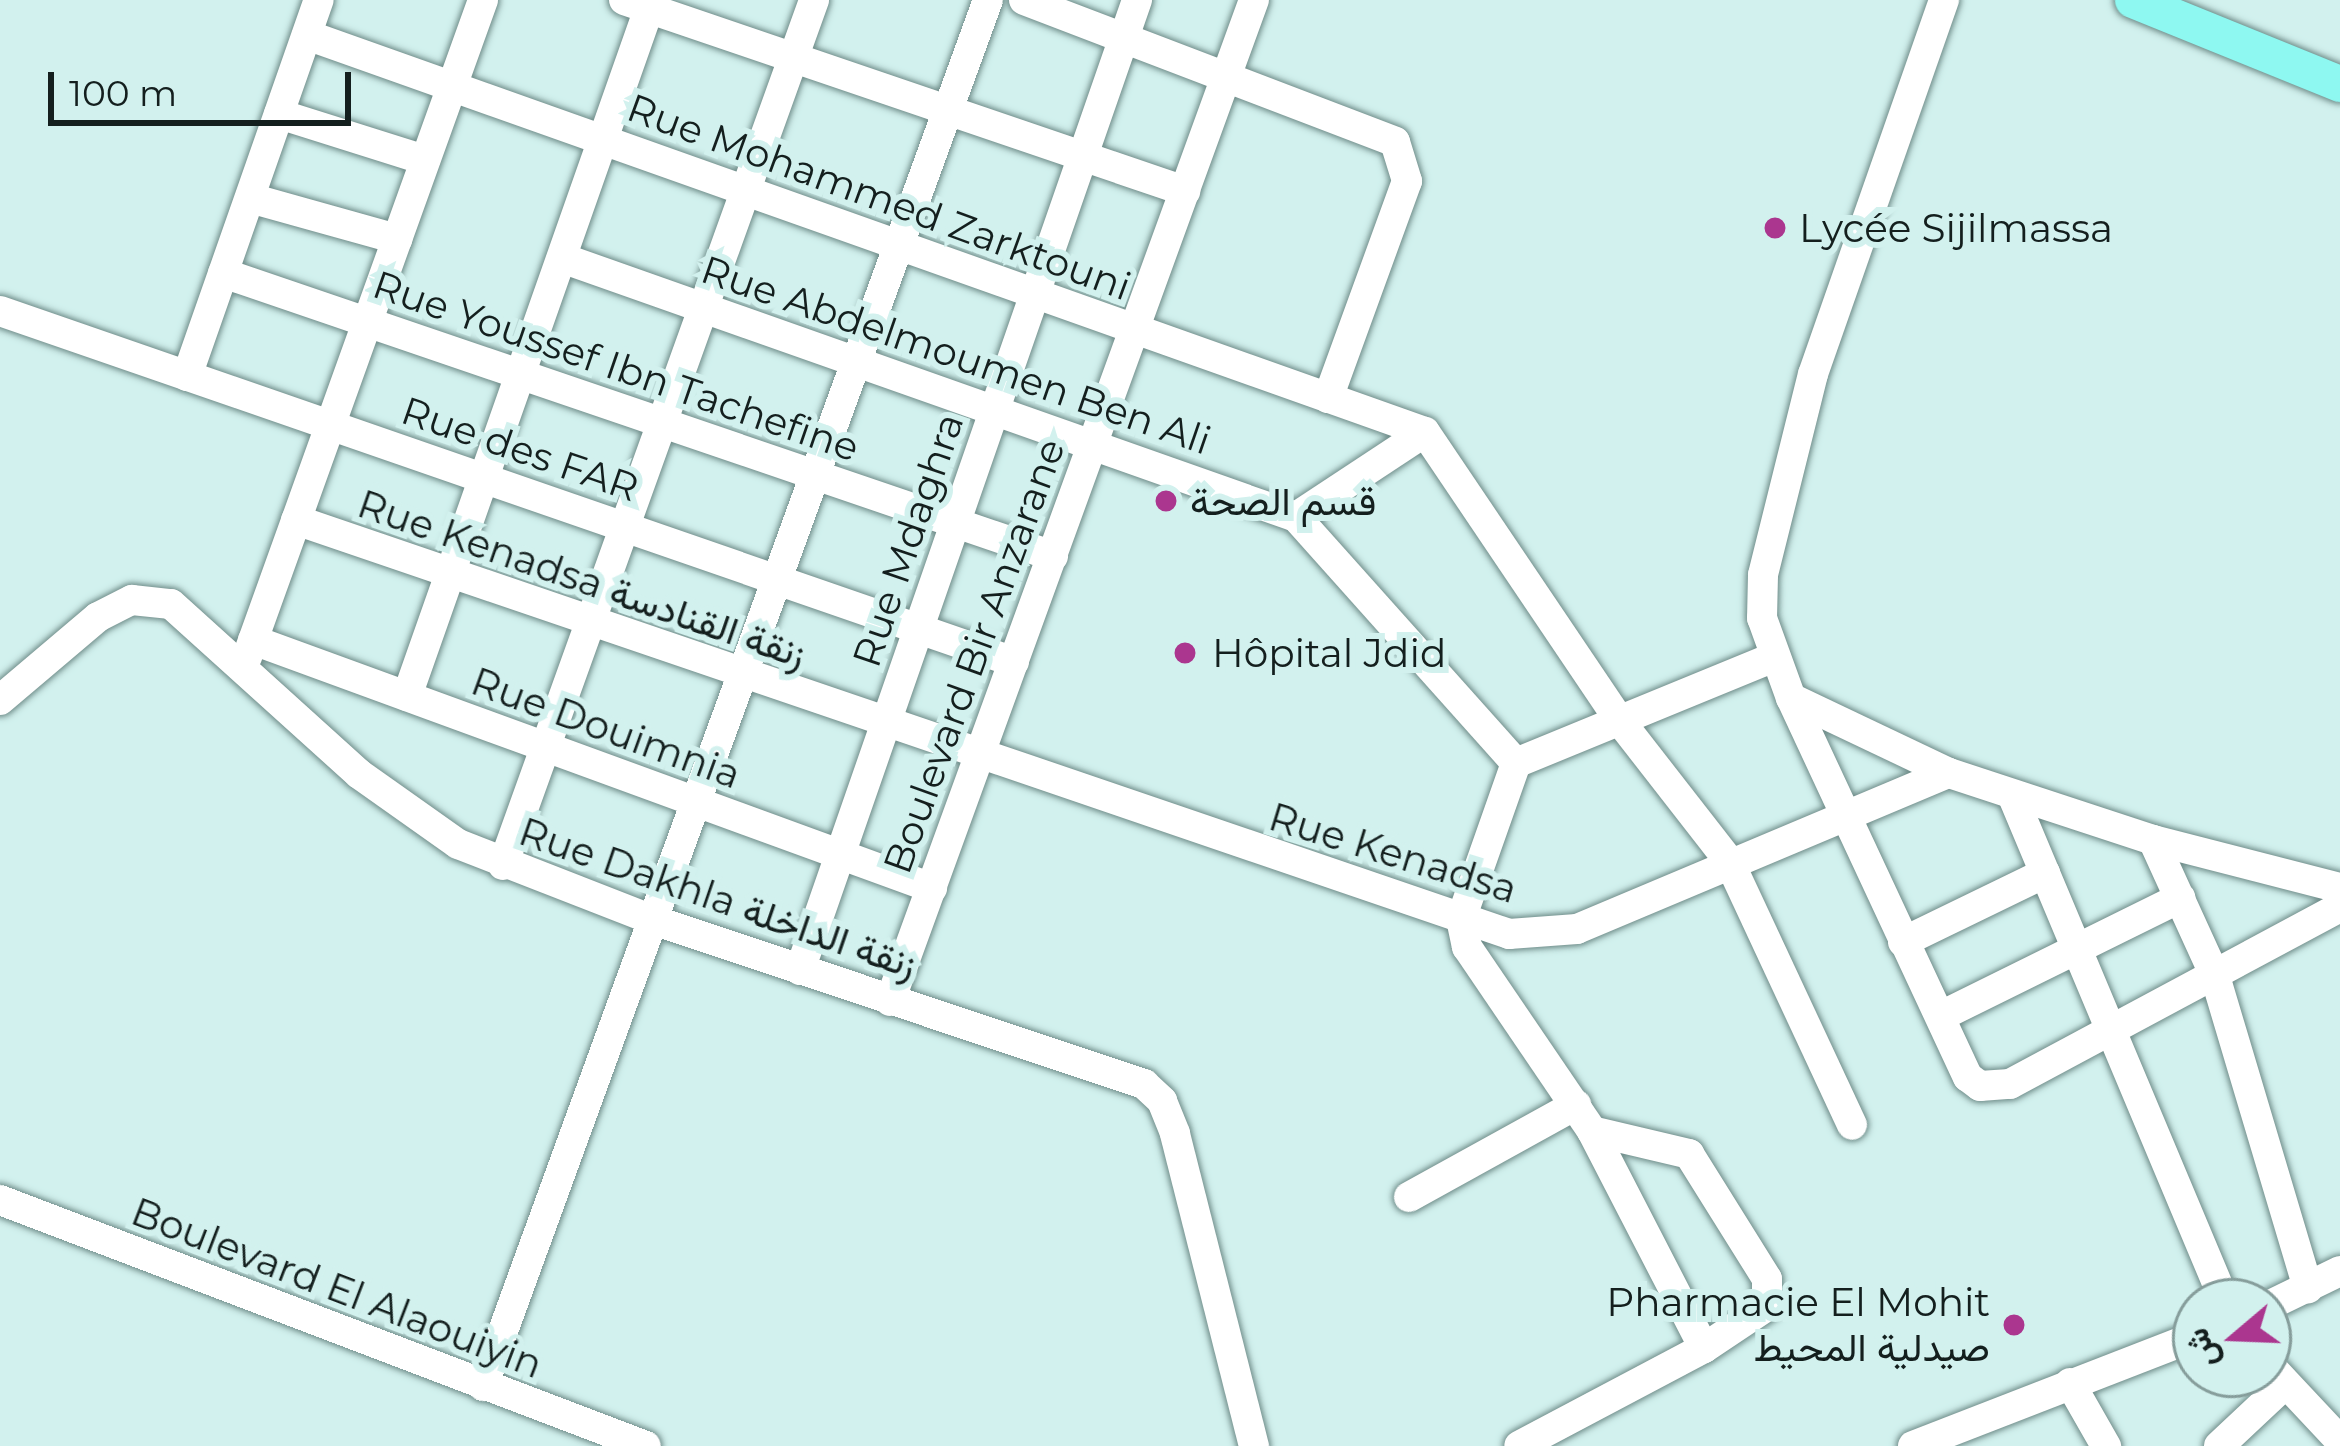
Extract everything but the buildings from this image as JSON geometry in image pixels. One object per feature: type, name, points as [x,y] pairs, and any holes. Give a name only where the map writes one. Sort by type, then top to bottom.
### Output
[{"type":"main road","points":[[2133,0],[2340,84]]},
{"type":"street","points":[[187,376],[319,0]]},
{"type":"street","points":[[249,654],[483,0]]},
{"type":"street","points":[[503,865],[814,0]]},
{"type":"street","points":[[483,1386],[988,0]]},
{"type":"street","points":[[1024,0],[1228,72],[1395,142],[1405,161],[1406,181],[1328,398]]},
{"type":"street","name":"Rue Mdaghra","points":[[800,970],[1138,0]]},
{"type":"street","name":"Boulevard Bir Anzarane","points":[[890,1001],[1254,0]]},
{"type":"street","points":[[1943,0],[1808,396],[1763,575],[1762,618],[1772,658],[1968,1077],[1993,1088],[2111,1031],[2340,908]]},
{"type":"street","points":[[407,696],[603,140],[642,3],[1185,191]]},
{"type":"street","name":"Rue Mohammed Zarktouni","points":[[307,35],[1425,432]]},
{"type":"street","points":[[279,114],[425,160]]},
{"type":"street","points":[[250,198],[397,239]]},
{"type":"street","name":"Rue Abdelmoumen Ben Ali","points":[[562,258],[1296,517],[1516,763]]},
{"type":"street","name":"Rue Youssef Ibn Tachefine","points":[[223,273],[1053,556]]},
{"type":"street","name":"Rue des FAR","points":[[0,311],[1014,662]]},
{"type":"street","points":[[1296,517],[1425,432],[1620,721],[1729,861],[1852,1125]]},
{"type":"street","name":"Rue Kenadsa زنقة القنادسة","points":[[296,520],[979,759]]},
{"type":"street","name":"Rue Dakhla زنقة الداخلة","points":[[0,700],[98,617],[132,599],[171,604],[249,654],[407,813],[503,865],[890,1001],[1112,1070],[1162,1101],[1254,1446]]},
{"type":"street","name":"Rue Douimnia","points":[[249,654],[407,696],[932,888]]},
{"type":"street","points":[[1704,1348],[1584,1118],[1481,972],[1461,919],[1516,763],[1772,658]]},
{"type":"street","points":[[1791,698],[1949,773],[2013,797],[2153,840],[2340,888]]},
{"type":"street","name":"Rue Kenadsa","points":[[979,759],[1509,934],[1577,929],[1729,861],[1949,773]]},
{"type":"street","points":[[2013,797],[2215,1278]]},
{"type":"street","points":[[2153,840],[2215,976],[2308,1288]]},
{"type":"street","points":[[1903,942],[2045,873]]},
{"type":"street","points":[[1941,1016],[2180,898]]},
{"type":"street","points":[[1409,1197],[1584,1118],[1689,1154],[1767,1279],[1766,1306],[1704,1348],[1520,1446]]},
{"type":"street","name":"Boulevard El Alaouiyin","points":[[0,1200],[646,1446]]},
{"type":"street","points":[[2292,1295],[2340,1271]]},
{"type":"street","points":[[1913,1446],[2172,1345]]},
{"type":"street","points":[[2071,1384],[2106,1446]]},
{"type":"street","points":[[2292,1391],[2340,1441]]},
{"type":"street","points":[[2219,1446],[2257,1398]]},
{"type":"place","name":"Lycée Sijilmassa","points":[[1775,228]]},
{"type":"place","name":"قسم الصحة","points":[[1166,501]]},
{"type":"place","name":"Hôpital Jdid","points":[[1185,653]]},
{"type":"place","name":"Pharmacie El Mohit صيدلية المحيط","points":[[2014,1325]]}]
